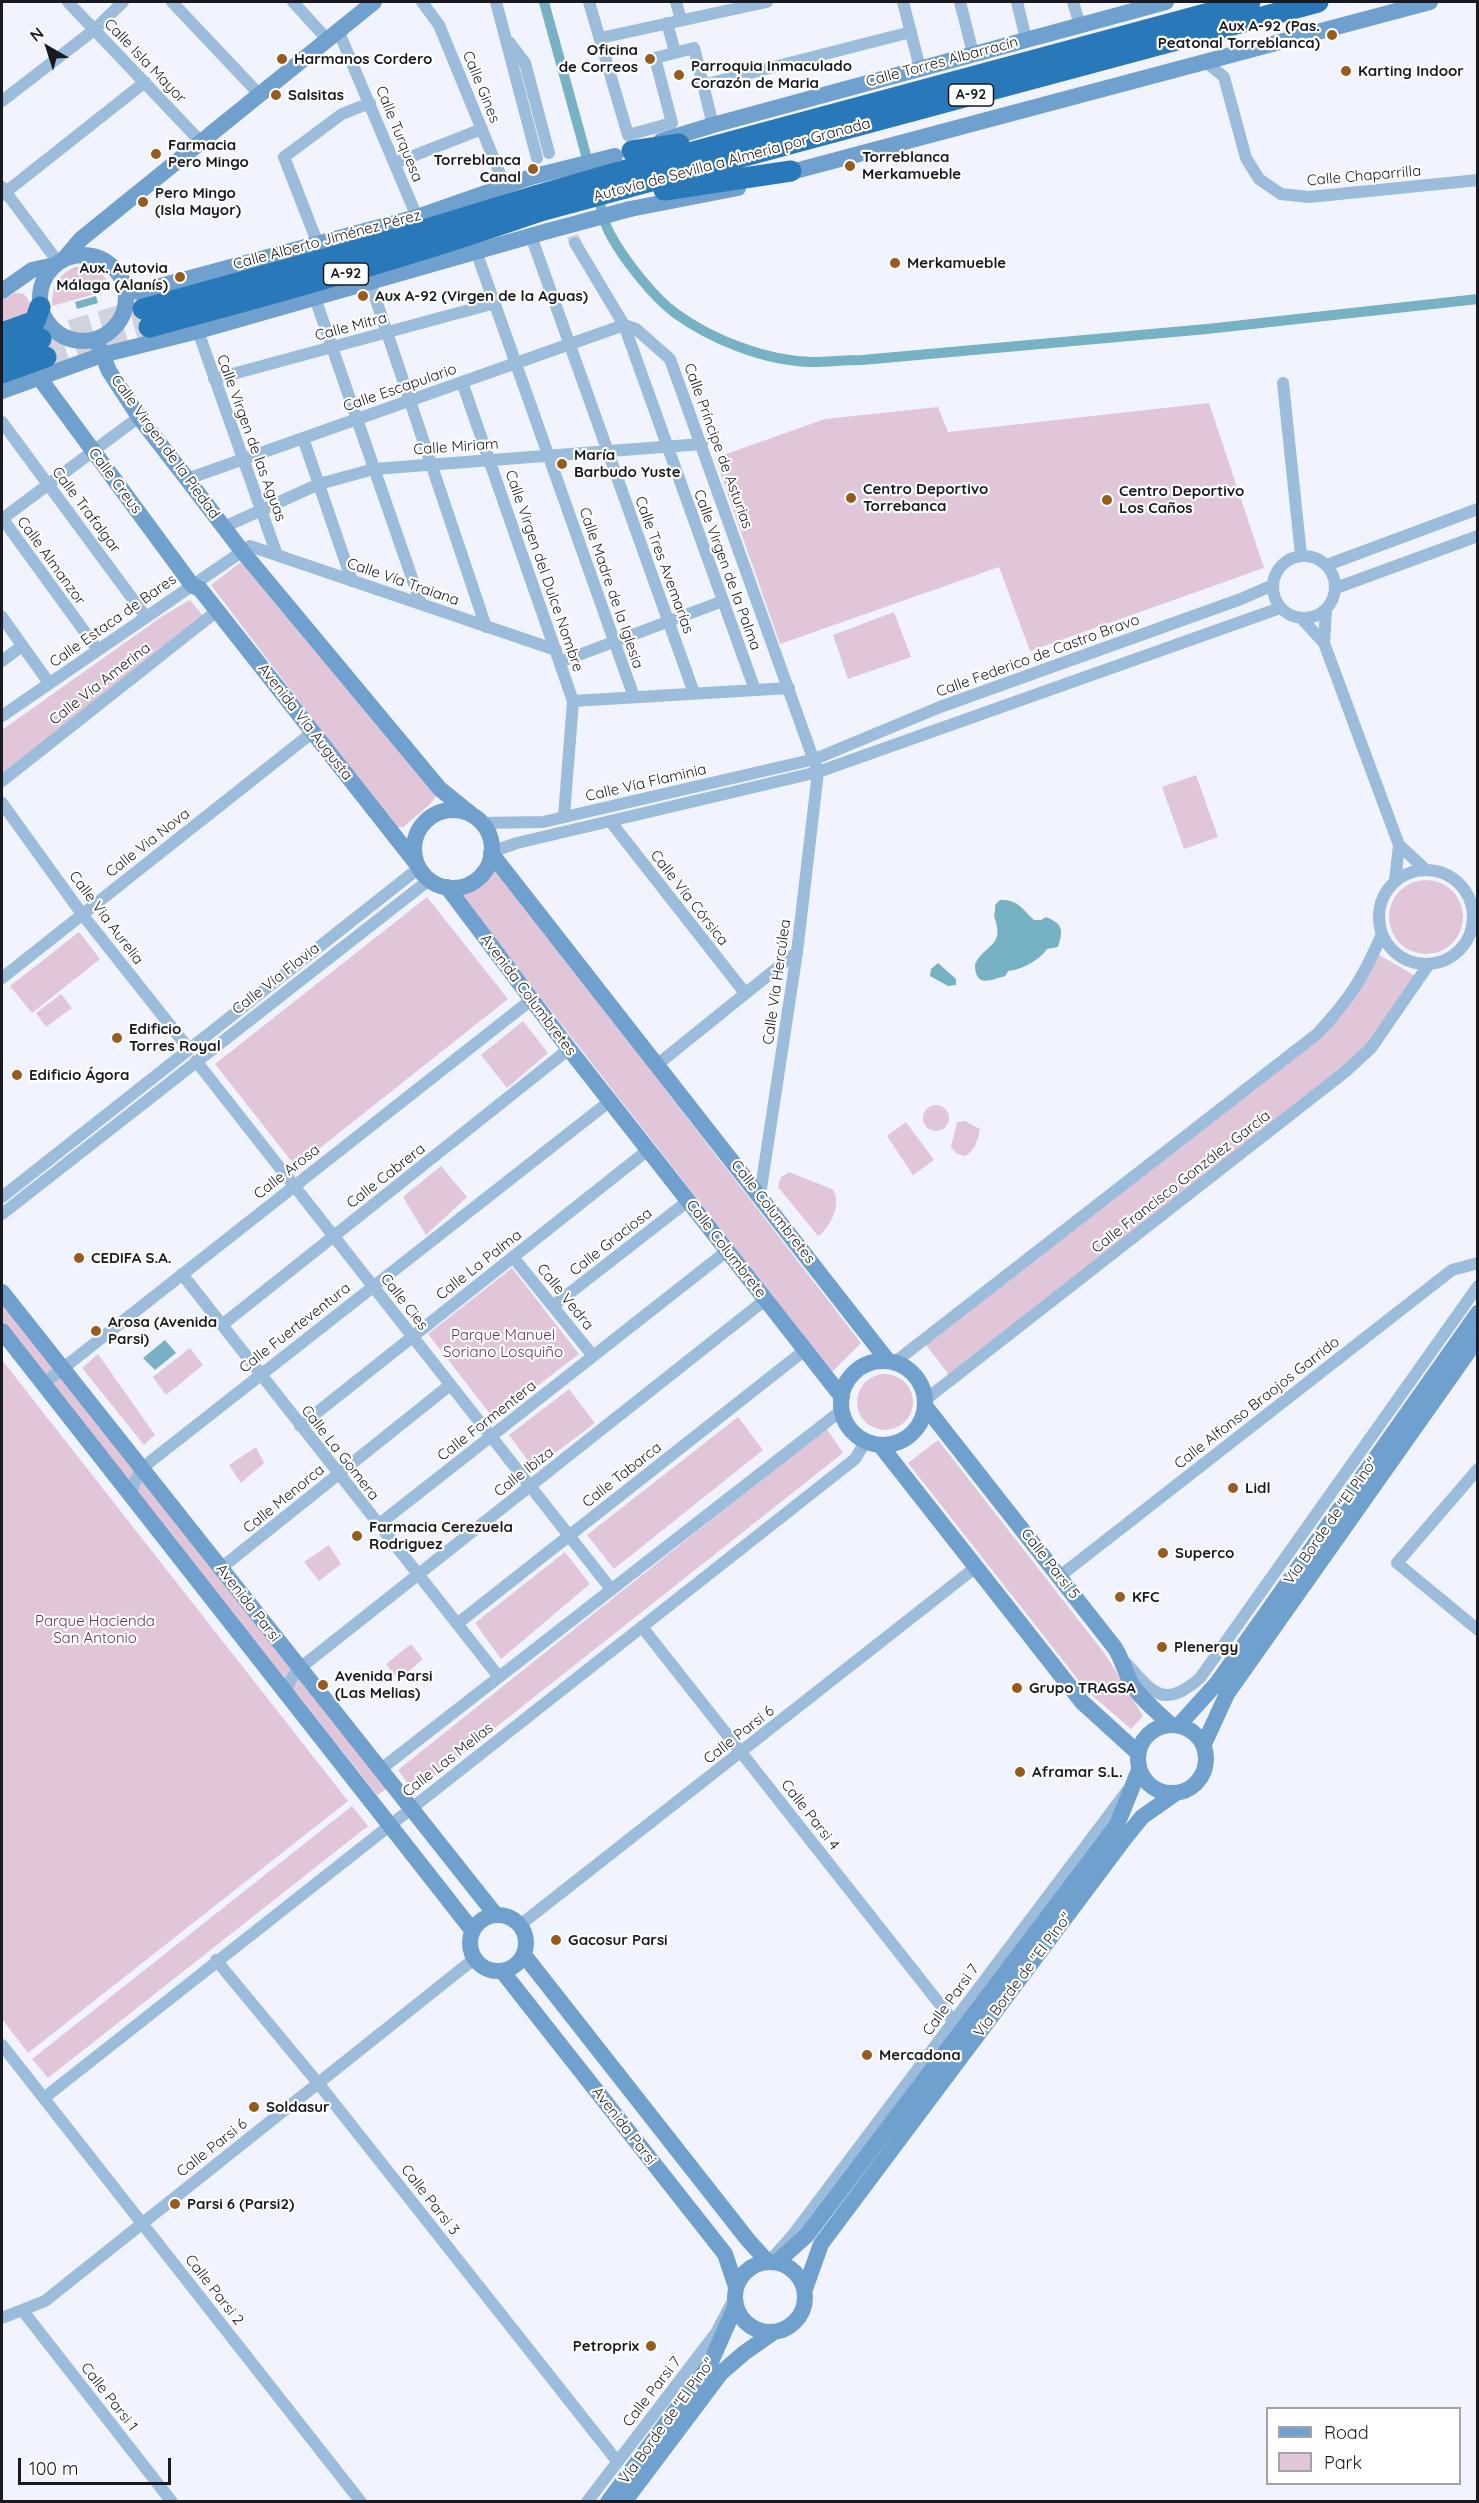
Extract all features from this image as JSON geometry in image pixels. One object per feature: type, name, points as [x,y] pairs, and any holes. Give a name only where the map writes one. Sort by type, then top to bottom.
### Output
[{"type":"highway","name":"Autovía de Sevilla a Almería por Granada","points":[[624,160],[762,133],[1250,2]]},
{"type":"highway","name":"Autovía de Sevilla a Almería por Granada","points":[[146,318],[375,245],[538,204],[624,160],[1317,2]]},
{"type":"highway","points":[[624,160],[648,193],[790,171]]},
{"type":"highway","points":[[2,333],[35,321],[40,304]]},
{"type":"highway","points":[[2,352],[42,357]]},
{"type":"highway","points":[[2,373],[42,357]]},
{"type":"street","name":"Calle Isla Mayor","points":[[68,2],[201,142]]},
{"type":"street","points":[[2,101],[94,30],[123,2]]},
{"type":"street","points":[[172,2],[259,94]]},
{"type":"street","name":"Calle Turquesa","points":[[293,2],[333,34],[370,103],[417,217]]},
{"type":"street","points":[[40,304],[43,282],[81,239],[374,2]]},
{"type":"street","name":"Calle Gines","points":[[422,2],[439,25],[505,186]]},
{"type":"street","points":[[496,2],[505,36],[525,63],[543,156]]},
{"type":"street","points":[[589,2],[600,38],[624,160],[672,123],[655,58],[693,48],[713,125]]},
{"type":"street","points":[[676,2],[681,20]]},
{"type":"street","points":[[600,38],[767,2]]},
{"type":"street","points":[[903,2],[920,68]]},
{"type":"street","points":[[960,2],[973,54]]},
{"type":"street","points":[[1017,2],[1026,39]]},
{"type":"street","points":[[1074,2],[1080,25]]},
{"type":"street","name":"Calle Torres Albarracín","points":[[624,160],[713,125],[1080,25],[1132,6],[1167,2]]},
{"type":"street","points":[[2,391],[42,357],[198,331],[531,236],[538,204],[630,208],[729,190],[790,171],[1430,2]]},
{"type":"street","points":[[667,23],[675,52]]},
{"type":"street","points":[[703,86],[911,32]]},
{"type":"street","points":[[1206,62],[1224,77],[1234,54]]},
{"type":"street","name":"Calle Chaparrilla","points":[[1224,77],[1246,158],[1259,179],[1281,194],[1309,197],[1478,180]]},
{"type":"street","points":[[59,262],[3,191],[145,82]]},
{"type":"street","points":[[318,244],[284,157],[342,114],[370,103]]},
{"type":"street","points":[[395,163],[482,129]]},
{"type":"street","name":"Calle Alberto Jiménez Pérez","points":[[123,282],[138,292],[417,217],[505,186],[538,204]]},
{"type":"street","points":[[99,347],[123,314],[126,298],[123,282],[102,254],[99,241],[101,229],[110,216]]},
{"type":"street","name":"Calle Tres Avemarías","points":[[531,236],[694,693]]},
{"type":"street","name":"Calle Príncipe de Asturias","points":[[575,243],[624,325],[636,329],[670,359],[815,759]]},
{"type":"street","name":"Calle Madre de la Iglesia","points":[[476,251],[634,697]]},
{"type":"street","points":[[4,289],[32,270],[85,254],[111,264]]},
{"type":"street","points":[[370,282],[486,627]]},
{"type":"street","points":[[4,289],[16,284],[28,286],[36,292],[49,325],[63,336],[99,347]]},
{"type":"street","points":[[315,298],[421,604]]},
{"type":"street","name":"Calle Mitra","points":[[214,379],[495,303]]},
{"type":"street","name":"Calle Escapulario","points":[[187,479],[624,325]]},
{"type":"street","name":"Calle Virgen de la Palma","points":[[624,325],[755,690]]},
{"type":"street","name":"Calle Virgen de las Aguas","points":[[198,331],[277,555]]},
{"type":"street","name":"Calle Virgen de la Piedad","points":[[99,347],[109,371],[139,417],[242,550]]},
{"type":"street","name":"Calle Creus","points":[[42,357],[92,451],[192,585]]},
{"type":"street","name":"Calle Virgen del Dulce Nombre","points":[[462,382],[573,701]]},
{"type":"street","points":[[1283,383],[1301,555]]},
{"type":"street","points":[[2,519],[139,417]]},
{"type":"street","name":"Calle Trafalgar","points":[[2,422],[146,617]]},
{"type":"street","points":[[303,438],[352,581]]},
{"type":"street","name":"Calle Miriam","points":[[224,527],[319,484],[374,469],[702,444]]},
{"type":"street","points":[[1328,565],[1478,509]]},
{"type":"street","name":"Calle Almanzor","points":[[2,519],[98,650]]},
{"type":"street","points":[[1336,588],[1478,536]]},
{"type":"street","name":"Calle Vía Traiana","points":[[242,550],[250,546],[277,555],[486,627],[558,656]]},
{"type":"street","points":[[242,550],[440,789],[476,818],[490,837],[491,853],[488,865],[471,883],[459,887],[447,887],[421,870],[415,840],[419,829],[427,820],[448,810],[476,818]]},
{"type":"street","name":"Calle Estaca de Bares","points":[[2,716],[242,550]]},
{"type":"street","points":[[1301,555],[1320,559],[1328,565],[1334,576],[1336,588],[1334,598],[1326,610],[1315,617],[1301,618],[1288,614],[1280,608],[1274,597],[1273,585],[1279,568],[1293,557],[1301,555]]},
{"type":"street","name":"Avenida Vía Augusta","points":[[192,585],[200,589],[218,611],[421,870]]},
{"type":"street","name":"Calle Federico de Castro Bravo","points":[[815,759],[940,707],[1241,599],[1273,585]]},
{"type":"street","points":[[558,656],[615,642],[723,601]]},
{"type":"street","name":"Calle Vía Flaminia","points":[[491,853],[517,843],[818,772],[1280,608]]},
{"type":"street","points":[[1324,643],[1326,610]]},
{"type":"street","name":"Calle Vía Amerina","points":[[2,781],[218,611]]},
{"type":"street","points":[[2,617],[49,684]]},
{"type":"street","points":[[1301,618],[1324,643],[1399,845],[1395,881]]},
{"type":"street","points":[[2,661],[22,646]]},
{"type":"street","points":[[564,816],[573,701],[789,688]]},
{"type":"street","name":"Calle Via Nova","points":[[2,978],[313,732]]},
{"type":"street","name":"Calle Vía Flaminia","points":[[476,818],[543,822],[815,759]]},
{"type":"street","name":"Calle Vía Hercúlea","points":[[760,1195],[797,952],[818,772],[815,759]]},
{"type":"street","name":"Calle Via Aurelia","points":[[2,803],[82,914],[189,1049]]},
{"type":"street","name":"Calle Vía Córsica","points":[[610,821],[745,993]]},
{"type":"street","points":[[1399,845],[1426,870]]},
{"type":"street","points":[[491,853],[658,1064],[797,952]]},
{"type":"street","name":"Calle Vía Flavia","points":[[2,1197],[421,870]]},
{"type":"street","name":"Calle Vía Flavia","points":[[2,1214],[196,1061],[421,870]]},
{"type":"street","points":[[1426,870],[1449,876],[1460,885],[1468,897],[1473,912],[1472,927],[1466,941],[1457,952],[1444,960],[1429,964],[1401,957],[1386,943],[1382,934],[1379,909],[1385,894],[1395,881],[1410,873],[1426,870]]},
{"type":"street","name":"Avenida Columbretes","points":[[447,887],[610,1101]]},
{"type":"street","points":[[891,1362],[1317,1034],[1343,1006],[1365,973],[1382,934]]},
{"type":"street","name":"Calle Francisco González García","points":[[925,1403],[1345,1072],[1371,1048],[1429,964]]},
{"type":"street","name":"Calle Arosa","points":[[43,1384],[531,1000]]},
{"type":"street","name":"Calle Cabrera","points":[[222,1325],[569,1049]]},
{"type":"street","name":"Calle Cies","points":[[196,1061],[611,1589]]},
{"type":"street","name":"Calle Columbretes","points":[[658,1064],[891,1362]]},
{"type":"street","name":"Calle Columbrete","points":[[610,1101],[805,1350],[842,1404]]},
{"type":"street","name":"Calle Fuerteventura","points":[[142,1469],[610,1101]]},
{"type":"street","name":"Calle La Palma","points":[[300,1426],[648,1150]]},
{"type":"street","name":"Calle Graciosa","points":[[553,1306],[688,1201]]},
{"type":"street","name":"Calle Formentera","points":[[378,1526],[727,1251]]},
{"type":"street","name":"Calle Vedra","points":[[513,1257],[593,1356]]},
{"type":"street","name":"Calle Alfonso Braojos Garrido","points":[[1060,1576],[1452,1270],[1478,1263]]},
{"type":"street","name":"Calle La Gomera","points":[[182,1274],[498,1677]]},
{"type":"street","points":[[1122,1659],[1149,1689],[1166,1696],[1184,1692],[1200,1678],[1478,1286]]},
{"type":"street","name":"Avenida Parsi","points":[[2,1292],[495,1914]]},
{"type":"street","name":"Calle Ibiza","points":[[300,1668],[765,1300]]},
{"type":"street","name":"Vía Borde de \"El Pino\"","points":[[1174,1724],[1217,1683],[1478,1312]]},
{"type":"street","name":"Avenida Parsi","points":[[2,1332],[472,1930]]},
{"type":"street","name":"Vía Borde de \"El Pino\"","points":[[1204,1744],[1227,1694],[1478,1338]]},
{"type":"street","name":"Calle Tabarca","points":[[457,1624],[805,1350]]},
{"type":"street","points":[[873,1443],[898,1442],[913,1432],[921,1422],[925,1403],[922,1388],[916,1376],[907,1368],[891,1362],[875,1362],[863,1366],[853,1374],[846,1385],[842,1404],[846,1423],[855,1433],[873,1443],[976,1567],[1082,1702],[1145,1780],[1153,1788],[1176,1793],[1195,1784],[1202,1776],[1207,1755],[1204,1744],[1198,1735],[1174,1724],[1159,1727],[1149,1733],[1142,1742],[1137,1769]]},
{"type":"street","name":"Calle Menorca","points":[[221,1568],[450,1385]]},
{"type":"street","name":"Calle Parsi 5","points":[[925,1403],[1122,1659],[1130,1680],[1142,1698],[1174,1724]]},
{"type":"street","points":[[381,1769],[842,1404]]},
{"type":"street","name":"Calle Las Melias","points":[[44,2098],[873,1443]]},
{"type":"street","points":[[131,1496],[134,1481],[142,1469]]},
{"type":"street","points":[[1478,1469],[1397,1563],[1478,1630]]},
{"type":"street","name":"Calle Parsi 6","points":[[520,1925],[976,1567]]},
{"type":"street","name":"Calle Parsi 4","points":[[642,1627],[954,2022]]},
{"type":"street","points":[[285,1693],[291,1679],[300,1668]]},
{"type":"street","name":"Vía Borde de \"El Pino\"","points":[[771,2262],[807,2235],[1117,1825],[1137,1769]]},
{"type":"street","name":"Calle Parsi 7","points":[[771,2262],[954,2022],[1137,1769]]},
{"type":"street","name":"Vía Borde de \"El Pino\"","points":[[805,2289],[821,2244],[1142,1817],[1176,1793]]},
{"type":"street","points":[[495,1914],[504,1915],[520,1925],[526,1939],[524,1954],[511,1968],[502,1971],[487,1969],[474,1959],[469,1945],[472,1930],[478,1922],[495,1914]]},
{"type":"street","name":"Avenida Parsi","points":[[524,1954],[748,2240],[771,2262]]},
{"type":"street","name":"Calle Parsi 6","points":[[2,2318],[45,2301],[474,1959]]},
{"type":"street","name":"Calle Parsi 3","points":[[216,1960],[318,2083],[617,2461]]},
{"type":"street","name":"Avenida Parsi","points":[[502,1971],[725,2254],[735,2296]]},
{"type":"street","name":"Calle Parsi 2","points":[[2,2044],[361,2502]]},
{"type":"street","points":[[771,2262],[795,2271],[805,2289],[806,2301],[795,2322],[785,2329],[774,2332],[764,2332],[746,2323],[735,2296],[748,2269],[771,2262]]},
{"type":"street","name":"Vía Borde de \"El Pino\"","points":[[608,2502],[710,2364],[735,2296]]},
{"type":"street","name":"Calle Parsi 7","points":[[587,2502],[716,2333],[735,2296]]},
{"type":"street","name":"Calle Parsi 1","points":[[22,2311],[172,2502]]},
{"type":"street","name":"Vía Borde de \"El Pino\"","points":[[624,2502],[721,2373],[774,2332]]},
{"type":"green space","points":[[74,267],[98,272],[106,278],[113,289],[52,306],[57,283],[63,274]]},
{"type":"green space","points":[[15,293],[24,294],[32,305],[26,317],[2,323],[2,300]]},
{"type":"green space","points":[[1209,403],[1264,568],[1030,651],[999,567],[780,644],[715,458],[825,419],[938,407],[948,432]]},
{"type":"green space","points":[[241,562],[436,795],[427,807],[404,827],[395,827],[211,585]]},
{"type":"green space","points":[[190,600],[204,617],[2,777],[2,730],[164,615]]},
{"type":"green space","points":[[894,612],[911,657],[848,679],[833,635]]},
{"type":"green space","points":[[1196,775],[1218,837],[1184,849],[1162,787]]},
{"type":"green space","points":[[495,869],[861,1343],[832,1372],[461,895],[475,890]]},
{"type":"green space","points":[[1426,880],[1447,886],[1457,896],[1463,917],[1457,938],[1447,948],[1426,954],[1405,948],[1395,938],[1389,917],[1395,896],[1405,886]]},
{"type":"green space","points":[[427,897],[508,999],[296,1167],[215,1064]]},
{"type":"green space","points":[[79,932],[100,959],[32,1013],[10,986]]},
{"type":"green space","points":[[1374,952],[1419,978],[1371,1048],[953,1380],[923,1341],[1317,1034]]},
{"type":"green space","points":[[61,994],[72,1008],[46,1027],[36,1013]]},
{"type":"green space","points":[[523,1021],[548,1053],[507,1088],[481,1055]]},
{"type":"green space","points":[[936,1105],[945,1109],[949,1118],[945,1127],[936,1131],[927,1127],[923,1118],[927,1109]]},
{"type":"green space","points":[[965,1121],[980,1129],[974,1148],[965,1156],[957,1154],[951,1147],[957,1122]]},
{"type":"green space","points":[[906,1122],[934,1160],[913,1175],[887,1136]]},
{"type":"green space","points":[[441,1166],[467,1197],[426,1235],[403,1197]]},
{"type":"green space","points":[[789,1172],[832,1189],[835,1194],[834,1214],[827,1227],[818,1236],[778,1187],[781,1177]]},
{"type":"green space","name":"Parque Manuel Soriano Losquiño","points":[[512,1268],[579,1354],[494,1419],[428,1334]]},
{"type":"green space","points":[[2,1302],[387,1789],[377,1795],[2,1320]]},
{"type":"green space","points":[[190,1348],[203,1365],[166,1395],[153,1377]]},
{"type":"green space","points":[[98,1354],[155,1435],[144,1445],[82,1368]]},
{"type":"green space","name":"Parque Hacienda San Antonio","points":[[2,1360],[348,1801],[28,2053],[2,2019]]},
{"type":"green space","points":[[879,1374],[891,1374],[901,1378],[909,1386],[913,1402],[909,1418],[901,1426],[891,1430],[879,1430],[869,1426],[861,1418],[857,1408],[857,1396],[861,1386],[869,1378]]},
{"type":"green space","points":[[569,1389],[595,1423],[534,1469],[509,1435]]},
{"type":"green space","points":[[738,1417],[763,1450],[614,1569],[587,1535]]},
{"type":"green space","points":[[826,1428],[843,1453],[414,1792],[398,1770]]},
{"type":"green space","points":[[938,1440],[1105,1654],[1143,1716],[1131,1729],[1087,1691],[908,1463]]},
{"type":"green space","points":[[256,1447],[264,1463],[241,1483],[229,1465]]},
{"type":"green space","points":[[329,1545],[341,1564],[319,1581],[304,1562]]},
{"type":"green space","points":[[565,1552],[590,1584],[501,1659],[475,1623]]},
{"type":"green space","points":[[411,1644],[423,1659],[399,1680],[386,1664]]},
{"type":"green space","points":[[352,1806],[368,1826],[48,2078],[32,2059]]},
{"type":"water","points":[[96,296],[98,303],[77,309],[75,302]]},
{"type":"water","points":[[1000,900],[1016,903],[1034,920],[1046,917],[1056,922],[1061,929],[1061,937],[1058,947],[1047,949],[1030,964],[1008,971],[1004,976],[985,981],[977,975],[975,964],[996,940],[995,905]]},
{"type":"water","points":[[938,963],[956,979],[956,985],[948,986],[930,976],[931,969]]},
{"type":"water","points":[[165,1340],[176,1353],[155,1370],[143,1358]]},
{"type":"waterway","points":[[544,2],[589,166]]},
{"type":"waterway","points":[[597,193],[605,223],[615,242],[638,276],[666,306],[690,323],[722,340],[758,353],[794,361],[862,360],[1207,329],[1478,299]]},
{"type":"tunnel","points":[[563,201],[575,243]]},
{"type":"tunnel","points":[[41,339],[143,309]]},
{"type":"tunnel","points":[[46,357],[149,327]]},
{"type":"place","name":"Aux A-92 (Pas. Peatonal Torreblanca)","points":[[1332,35]]},
{"type":"place","name":"Harmanos Cordero","points":[[282,59]]},
{"type":"place","name":"Oficina de Correos","points":[[650,59]]},
{"type":"place","name":"Karting Indoor","points":[[1346,71]]},
{"type":"place","name":"Parroquia Inmaculado Corazón de Maria","points":[[679,75]]},
{"type":"place","name":"Salsitas","points":[[276,95]]},
{"type":"place","name":"Farmacia Pero Mingo","points":[[156,154]]},
{"type":"place","name":"Torreblanca Merkamueble","points":[[850,166]]},
{"type":"place","name":"Torreblanca Canal","points":[[533,169]]},
{"type":"place","name":"Pero Mingo (Isla Mayor)","points":[[143,202]]},
{"type":"place","name":"Merkamueble","points":[[895,263]]},
{"type":"place","name":"Aux. Autovia Málaga (Alanís)","points":[[180,277]]},
{"type":"place","name":"Aux A-92 (Virgen de la Aguas)","points":[[363,296]]},
{"type":"place","name":"María Barbudo Yuste","points":[[562,464]]},
{"type":"place","name":"Centro Deportivo Torrebanca","points":[[851,498]]},
{"type":"place","name":"Centro Deportivo Los Caños","points":[[1107,500]]},
{"type":"place","name":"Edificio Torres Royal","points":[[117,1038]]},
{"type":"place","name":"Edificio Ágora","points":[[17,1075]]},
{"type":"place","name":"CEDIFA S.A.","points":[[79,1258]]},
{"type":"place","name":"Arosa (Avenida Parsi)","points":[[96,1331]]},
{"type":"place","name":"Lidl","points":[[1233,1488]]},
{"type":"place","name":"Farmacia Cerezuela Rodriguez","points":[[357,1536]]},
{"type":"place","name":"Superco","points":[[1163,1553]]},
{"type":"place","name":"KFC","points":[[1120,1597]]},
{"type":"place","name":"Plenergy","points":[[1162,1647]]},
{"type":"place","name":"Avenida Parsi (Las Melias)","points":[[323,1685]]},
{"type":"place","name":"Grupo TRAGSA","points":[[1017,1688]]},
{"type":"place","name":"Aframar S.L.","points":[[1020,1772]]},
{"type":"place","name":"Gacosur Parsi","points":[[556,1940]]},
{"type":"place","name":"Mercadona","points":[[867,2055]]},
{"type":"place","name":"Soldasur","points":[[254,2107]]},
{"type":"place","name":"Parsi 6 (Parsi2)","points":[[175,2204]]},
{"type":"place","name":"Petroprix","points":[[651,2346]]}]
